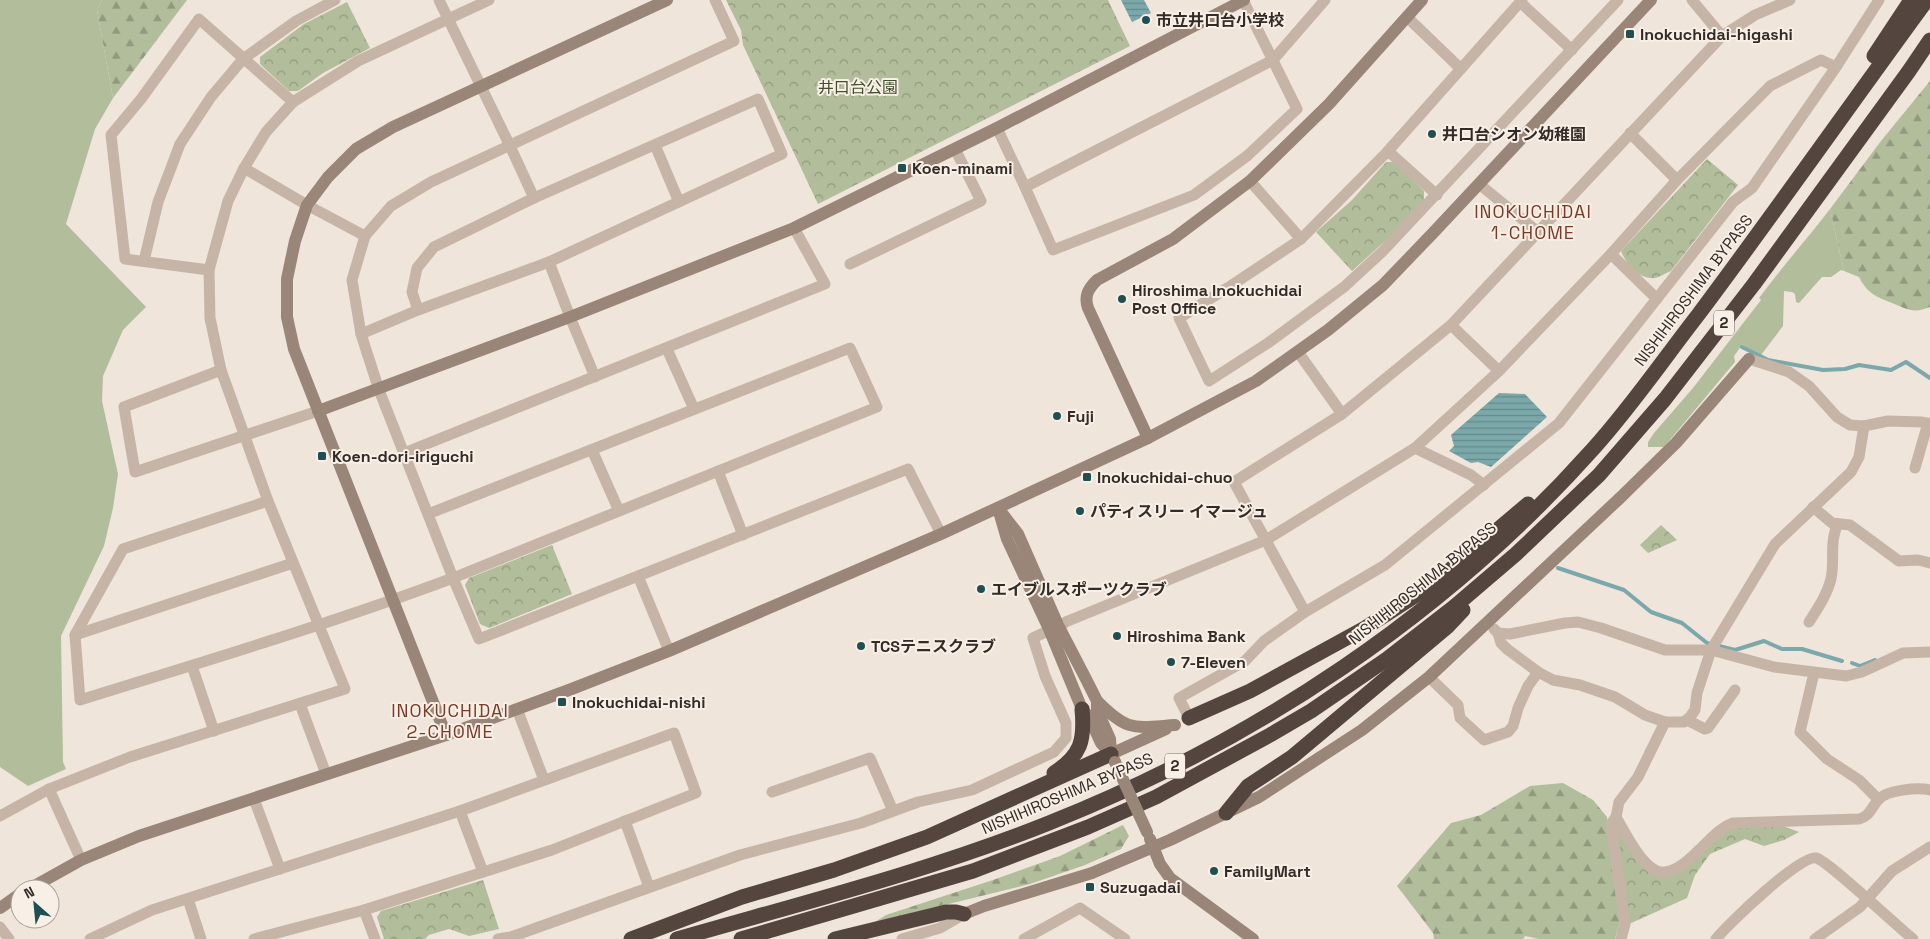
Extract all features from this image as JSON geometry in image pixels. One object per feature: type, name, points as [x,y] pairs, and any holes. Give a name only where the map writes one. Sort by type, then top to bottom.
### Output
[{"type":"highway","points":[[1828,135],[1868,66],[1911,0]]},
{"type":"highway","name":"NISHIHIROSHIMA BYPASS","points":[[677,939],[903,874],[968,853],[1058,819],[1145,781],[1220,743],[1298,697],[1348,665],[1414,616],[1455,583],[1517,528],[1594,449],[1734,266],[1927,0]]},
{"type":"highway","name":"2","points":[[741,939],[973,871],[1088,828],[1156,797],[1270,735],[1311,711],[1387,659],[1454,607],[1516,554],[1599,475],[1665,399],[1754,284],[1930,40]]},
{"type":"highway","points":[[1909,71],[1930,52]]},
{"type":"highway","points":[[1189,718],[1250,691],[1365,628],[1432,585],[1594,449]]},
{"type":"highway","points":[[1226,813],[1248,786],[1292,757],[1447,627],[1516,554]]},
{"type":"highway","points":[[1021,794],[1067,764],[1075,755],[1083,738],[1082,710]]},
{"type":"highway","points":[[631,939],[742,897],[834,870],[927,837],[1021,794],[1113,758]]},
{"type":"highway","points":[[835,939],[951,911],[964,914]]},
{"type":"street","points":[[144,261],[158,202],[180,144],[211,97],[243,59],[296,21],[335,0]]},
{"type":"street","points":[[439,0],[534,198]]},
{"type":"street","points":[[0,816],[49,789],[130,757],[345,689],[268,501],[221,370],[210,318],[209,270],[228,200],[244,168],[266,132],[292,102],[358,61],[489,0]]},
{"type":"street","points":[[446,734],[294,350],[287,317],[287,279],[295,241],[307,205],[328,177],[356,149],[393,127],[667,0]]},
{"type":"street","points":[[715,0],[734,41],[431,182],[391,206],[365,236],[352,280],[360,334],[379,390],[453,578],[479,639],[908,469],[940,534]]},
{"type":"street","points":[[221,370],[124,407],[135,472],[379,390],[794,228],[997,128],[1244,0],[1296,109],[1247,156],[1194,195],[1053,250],[997,128]]},
{"type":"street","points":[[1025,187],[1273,60],[1325,0]]},
{"type":"street","points":[[1148,438],[1088,308],[1086,294],[1097,280],[1173,239],[1250,181],[1329,104],[1422,0]]},
{"type":"street","points":[[1572,50],[1521,1],[1388,152],[1301,239],[1179,318],[1209,381],[1268,343],[1344,287],[1382,252],[1437,195],[1572,50],[1618,0]]},
{"type":"street","points":[[47,879],[82,860],[139,836],[446,734],[669,651],[998,508],[1148,438],[1256,381],[1328,330],[1383,285],[1651,0]]},
{"type":"street","points":[[1692,0],[1722,36]]},
{"type":"street","points":[[1305,612],[1234,482],[1342,414],[1451,325],[1722,36],[1755,15],[1790,0]]},
{"type":"street","points":[[1113,758],[1189,718],[1179,698],[1245,661],[1264,640],[1305,612],[1386,565],[1559,423],[1733,202],[1752,188],[1836,67],[1879,0]]},
{"type":"street","points":[[1407,16],[1461,69]]},
{"type":"street","points":[[209,270],[125,259],[111,135],[141,100],[199,19],[292,102]]},
{"type":"street","points":[[498,939],[511,937],[740,855],[861,823],[918,802],[972,790],[1054,752],[1066,738],[1066,723],[1045,676],[1033,638],[1054,627],[1266,540],[1415,448],[1498,371],[1611,254],[1678,180],[1770,86],[1821,60],[1836,67]]},
{"type":"street","points":[[360,334],[418,310],[550,262],[782,154],[758,98],[534,198],[434,247],[417,268],[412,292],[418,310]]},
{"type":"street","points":[[1630,133],[1678,180]]},
{"type":"street","points":[[655,145],[678,202]]},
{"type":"street","points":[[850,264],[981,201],[955,149]]},
{"type":"street","points":[[1388,152],[1437,195]]},
{"type":"street","points":[[244,168],[365,236]]},
{"type":"street","points":[[1250,181],[1301,239]]},
{"type":"street","points":[[1479,184],[1538,232]]},
{"type":"street","points":[[404,454],[825,284],[794,228]]},
{"type":"street","points":[[1611,254],[1657,299]]},
{"type":"street","points":[[550,262],[595,377]]},
{"type":"street","points":[[1451,325],[1498,371]]},
{"type":"street","points":[[667,348],[694,409]]},
{"type":"street","points":[[268,501],[123,549],[76,635],[80,700],[319,626],[392,601],[877,407],[850,348],[428,514]]},
{"type":"street","points":[[1298,352],[1342,414]]},
{"type":"street","points":[[902,939],[940,928],[964,914],[984,906],[1077,878],[1153,847],[1260,797],[1317,761],[1377,719],[1429,677],[1488,623],[1654,465],[1697,420],[1749,359],[1789,372],[1809,386],[1843,422],[1857,426],[1880,422],[1929,424],[1915,468]]},
{"type":"street","points":[[1488,623],[1498,633],[1501,643],[1507,649],[1538,672],[1553,680],[1580,685],[1615,697],[1645,715],[1665,722],[1680,723],[1687,720],[1695,710],[1697,693],[1713,646],[1775,544],[1848,476],[1859,457],[1864,426]]},
{"type":"street","points":[[1415,448],[1471,475],[1484,485]]},
{"type":"street","points":[[592,450],[619,511]]},
{"type":"street","points":[[718,471],[743,535]]},
{"type":"street","points":[[1813,507],[1832,523],[1850,525],[1899,561],[1918,560],[1930,563]]},
{"type":"street","points":[[998,508],[1018,534],[1054,627],[1082,710],[1089,717],[1101,743],[1113,758],[1160,864],[1173,881],[1253,939]]},
{"type":"street","points":[[1809,622],[1824,598],[1831,578],[1834,532],[1838,524]]},
{"type":"street","points":[[76,635],[293,563]]},
{"type":"street","points":[[638,576],[669,651]]},
{"type":"street","points":[[1498,633],[1510,634],[1578,622],[1665,650],[1713,646],[1774,667],[1846,676],[1870,669],[1903,653],[1930,652]]},
{"type":"street","points":[[1054,627],[1097,701],[1116,719],[1132,727],[1174,725]]},
{"type":"street","points":[[192,666],[214,731]]},
{"type":"street","points":[[1429,677],[1458,705],[1460,718],[1484,740],[1508,732],[1513,726],[1518,708],[1528,686],[1538,672]]},
{"type":"street","points":[[1814,672],[1800,732],[1828,759],[1859,780],[1878,800]]},
{"type":"street","points":[[1687,720],[1704,729],[1708,728],[1734,690]]},
{"type":"street","points":[[1097,701],[1097,710],[1110,738],[1113,758]]},
{"type":"street","points":[[300,704],[326,774]]},
{"type":"street","points":[[517,709],[544,780]]},
{"type":"street","points":[[1620,939],[1625,924],[1611,824],[1616,817],[1619,802],[1638,778],[1665,722]]},
{"type":"street","points":[[90,939],[152,910],[460,811],[674,733],[696,793],[552,850],[364,910],[254,939]]},
{"type":"street","points":[[772,792],[870,758],[892,811]]},
{"type":"street","points":[[49,789],[82,860]]},
{"type":"street","points":[[1616,817],[1646,863],[1654,870],[1664,873],[1679,866],[1721,829],[1733,823],[1859,820],[1869,813],[1884,795],[1907,790],[1930,790]]},
{"type":"street","points":[[254,799],[280,869]]},
{"type":"street","points":[[460,811],[482,872]]},
{"type":"street","points":[[625,821],[649,887]]},
{"type":"street","points":[[1815,939],[1868,900],[1892,871],[1930,846]]},
{"type":"street","points":[[1716,939],[1790,871],[1811,858],[1822,860],[1912,939]]},
{"type":"street","points":[[188,899],[201,939]]},
{"type":"street","points":[[1024,939],[1080,908],[1125,939]]},
{"type":"street","points":[[364,910],[375,939]]},
{"type":"street","points":[[0,927],[9,939]]},
{"type":"green space","points":[[0,0],[102,0],[97,10],[113,98],[95,129],[66,224],[146,307],[123,330],[103,376],[102,401],[118,474],[113,508],[104,546],[61,636],[63,762],[66,769],[28,786],[0,767]]},
{"type":"green space","points":[[102,0],[187,0],[113,98],[97,10]]},
{"type":"green space","name":"井口台公園","points":[[726,0],[1108,0],[1130,46],[818,204],[743,45],[741,30]]},
{"type":"green space","points":[[347,2],[370,48],[323,73],[298,91],[289,91],[260,64],[260,57],[304,24]]},
{"type":"green space","points":[[1930,81],[1930,307],[1914,310],[1906,309],[1876,296],[1869,291],[1859,277],[1844,271],[1830,209],[1881,141]]},
{"type":"green space","points":[[1707,159],[1738,185],[1671,271],[1655,278],[1639,274],[1626,261],[1621,251]]},
{"type":"green space","points":[[1386,162],[1394,162],[1424,191],[1424,200],[1395,232],[1352,271],[1316,232],[1352,200]]},
{"type":"green space","points":[[1830,209],[1844,271],[1841,270],[1831,277],[1822,277],[1799,303],[1796,302],[1795,294],[1784,291],[1783,326],[1761,355],[1742,345],[1734,356],[1735,362],[1664,447],[1648,447],[1648,442],[1654,433],[1693,388],[1761,300],[1759,298]]},
{"type":"green space","points":[[1661,525],[1677,540],[1648,553],[1640,545]]},
{"type":"green space","points":[[552,545],[572,594],[489,628],[480,624],[465,585],[469,578]]},
{"type":"green space","points":[[1563,783],[1593,800],[1607,817],[1620,922],[1615,939],[1539,939],[1525,936],[1523,939],[1434,939],[1433,933],[1397,886],[1451,823],[1481,815],[1530,786]]},
{"type":"green space","points":[[1614,823],[1664,876],[1722,831],[1741,825],[1783,826],[1799,832],[1784,840],[1764,846],[1745,839],[1710,854],[1695,875],[1687,898],[1629,924]]},
{"type":"green space","points":[[1123,825],[1129,836],[1121,849],[1085,865],[1030,884],[875,922],[886,915],[1060,856]]},
{"type":"green space","points":[[483,880],[499,929],[469,936],[449,929],[429,935],[425,939],[384,939],[377,917],[381,911]]},
{"type":"water","points":[[1121,0],[1144,0],[1151,13],[1132,22]]},
{"type":"water","points":[[1499,393],[1525,394],[1547,417],[1491,467],[1478,462],[1471,463],[1449,451],[1454,446],[1451,435]]},
{"type":"waterway","points":[[1742,347],[1768,360],[1823,370],[1845,369],[1859,365],[1891,370],[1906,362],[1930,378]]},
{"type":"waterway","points":[[1558,568],[1624,590],[1651,612],[1682,623],[1707,643],[1735,650],[1764,641],[1782,649],[1802,649],[1842,661]]},
{"type":"waterway","points":[[1852,663],[1860,666],[1875,660]]},
{"type":"place","name":"市立井口台小学校","points":[[1146,20]]},
{"type":"place","name":"Inokuchidai-higashi","points":[[1630,34]]},
{"type":"place","name":"井口台シオン幼稚園","points":[[1432,134]]},
{"type":"place","name":"Koen-minami","points":[[902,168]]},
{"type":"place","name":"Hiroshima Inokuchidai Post Office","points":[[1122,299]]},
{"type":"place","name":"Fuji","points":[[1057,416]]},
{"type":"place","name":"Koen-dori-iriguchi","points":[[322,456]]},
{"type":"place","name":"Inokuchidai-chuo","points":[[1087,477]]},
{"type":"place","name":"パティスリー イマージュ","points":[[1080,511]]},
{"type":"place","name":"エイブルスポーツクラブ","points":[[981,589]]},
{"type":"place","name":"Hiroshima Bank","points":[[1117,636]]},
{"type":"place","name":"TCSテニスクラブ","points":[[861,646]]},
{"type":"place","name":"7-Eleven","points":[[1171,662]]},
{"type":"place","name":"Inokuchidai-nishi","points":[[562,702]]},
{"type":"place","name":"FamilyMart","points":[[1214,871]]},
{"type":"place","name":"Suzugadai","points":[[1090,887]]},
{"type":"district","name":"INOKUCHIDAI 1-CHOME","points":[[1533,222]]},
{"type":"district","name":"INOKUCHIDAI 2-CHOME","points":[[450,721]]}]
